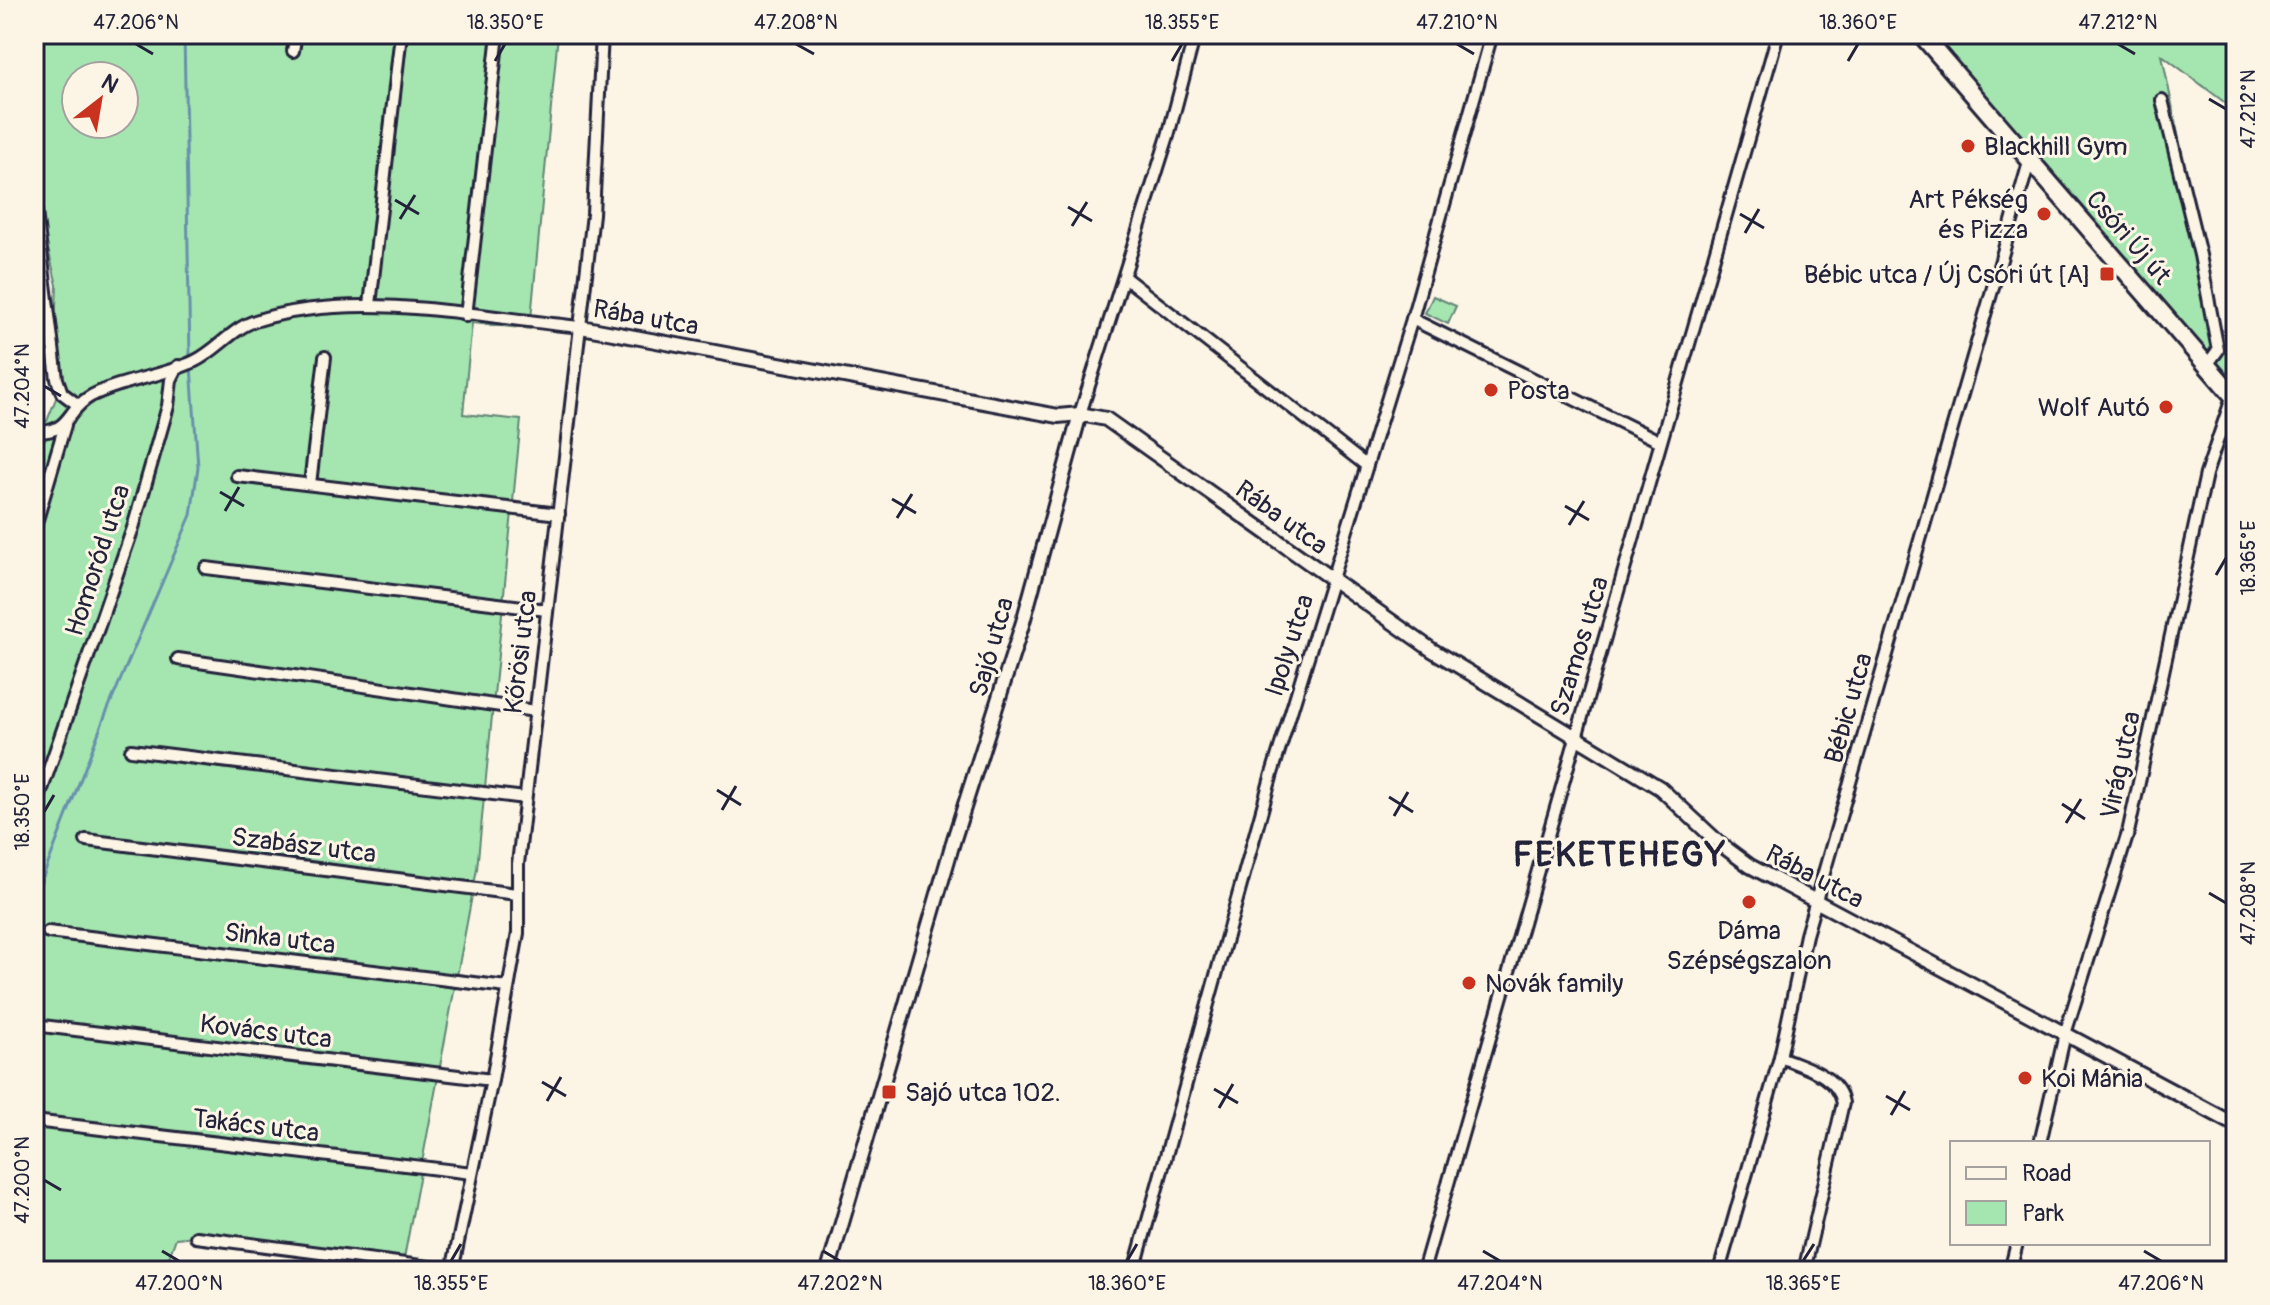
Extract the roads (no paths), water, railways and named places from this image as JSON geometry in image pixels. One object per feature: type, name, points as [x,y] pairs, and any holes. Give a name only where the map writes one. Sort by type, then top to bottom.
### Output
[{"type":"main road","name":"Csóri Új út","points":[[1921,34],[2234,397]]},
{"type":"street","points":[[293,51],[296,34]]},
{"type":"street","points":[[370,305],[401,34]]},
{"type":"street","points":[[466,316],[498,34]]},
{"type":"street","name":"Kőrösi utca","points":[[452,1271],[492,1080],[518,933],[517,894],[525,798],[593,214],[602,34]]},
{"type":"street","name":"Sajó utca","points":[[828,1271],[1195,34]]},
{"type":"street","name":"Ipoly utca","points":[[1134,1271],[1274,764],[1412,319],[1492,34]]},
{"type":"street","name":"Szamos utca","points":[[1423,1271],[1778,34]]},
{"type":"street","points":[[2162,100],[2200,255],[2218,350],[2207,365]]},
{"type":"street","name":"Bébic utca","points":[[1719,1271],[1780,1057],[1815,901],[2030,159]]},
{"type":"street","points":[[34,196],[57,379],[62,393],[78,405],[65,425],[34,530]]},
{"type":"street","points":[[1124,277],[1367,466]]},
{"type":"street","name":"Rába utca","points":[[78,405],[111,387],[186,364],[252,322],[334,306],[370,305],[581,327],[1058,416],[1080,414],[1114,424],[1479,681],[1660,788],[1733,855],[2236,1125]]},
{"type":"street","points":[[1412,319],[1659,441]]},
{"type":"street","points":[[310,484],[325,357]]},
{"type":"street","name":"Homoród utca","points":[[34,812],[133,528],[168,406],[171,380],[186,364]]},
{"type":"street","name":"Virág utca","points":[[2040,1141],[2065,1034],[2128,833],[2206,474],[2234,397]]},
{"type":"street","points":[[34,432],[51,433],[65,425]]},
{"type":"street","points":[[237,476],[559,514]]},
{"type":"street","points":[[206,568],[547,610]]},
{"type":"street","points":[[178,659],[535,711]]},
{"type":"street","points":[[131,750],[525,798]]},
{"type":"street","name":"Szabász utca","points":[[86,840],[517,894]]},
{"type":"street","name":"Sinka utca","points":[[48,932],[507,987]]},
{"type":"street","name":"Kovács utca","points":[[34,1025],[492,1080]]},
{"type":"street","points":[[1780,1057],[1824,1076],[1836,1085],[1843,1103],[1804,1271]]},
{"type":"street","name":"Takács utca","points":[[34,1121],[472,1173]]},
{"type":"street","points":[[196,1237],[452,1271]]},
{"type":"street","points":[[2010,1271],[2016,1245]]},
{"type":"waterway","points":[[184,34],[190,358]]},
{"type":"waterway","points":[[34,900],[105,716],[191,515],[198,467],[191,366]]},
{"type":"place","name":"Blackhill Gym","points":[[1968,146]]},
{"type":"place","name":"Art Pékség és Pizza","points":[[2044,214]]},
{"type":"place","name":"Bébic utca / Új Csóri út [A]","points":[[2107,274]]},
{"type":"place","name":"Posta","points":[[1491,390]]},
{"type":"place","name":"Wolf Autó","points":[[2166,407]]},
{"type":"place","name":"Dáma Szépségszalon","points":[[1749,902]]},
{"type":"place","name":"Novák family","points":[[1469,983]]},
{"type":"place","name":"Koi Mánia","points":[[2025,1078]]},
{"type":"place","name":"Sajó utca 102.","points":[[889,1092]]},
{"type":"district","name":"FEKETEHEGY","points":[[1620,854]]}]
